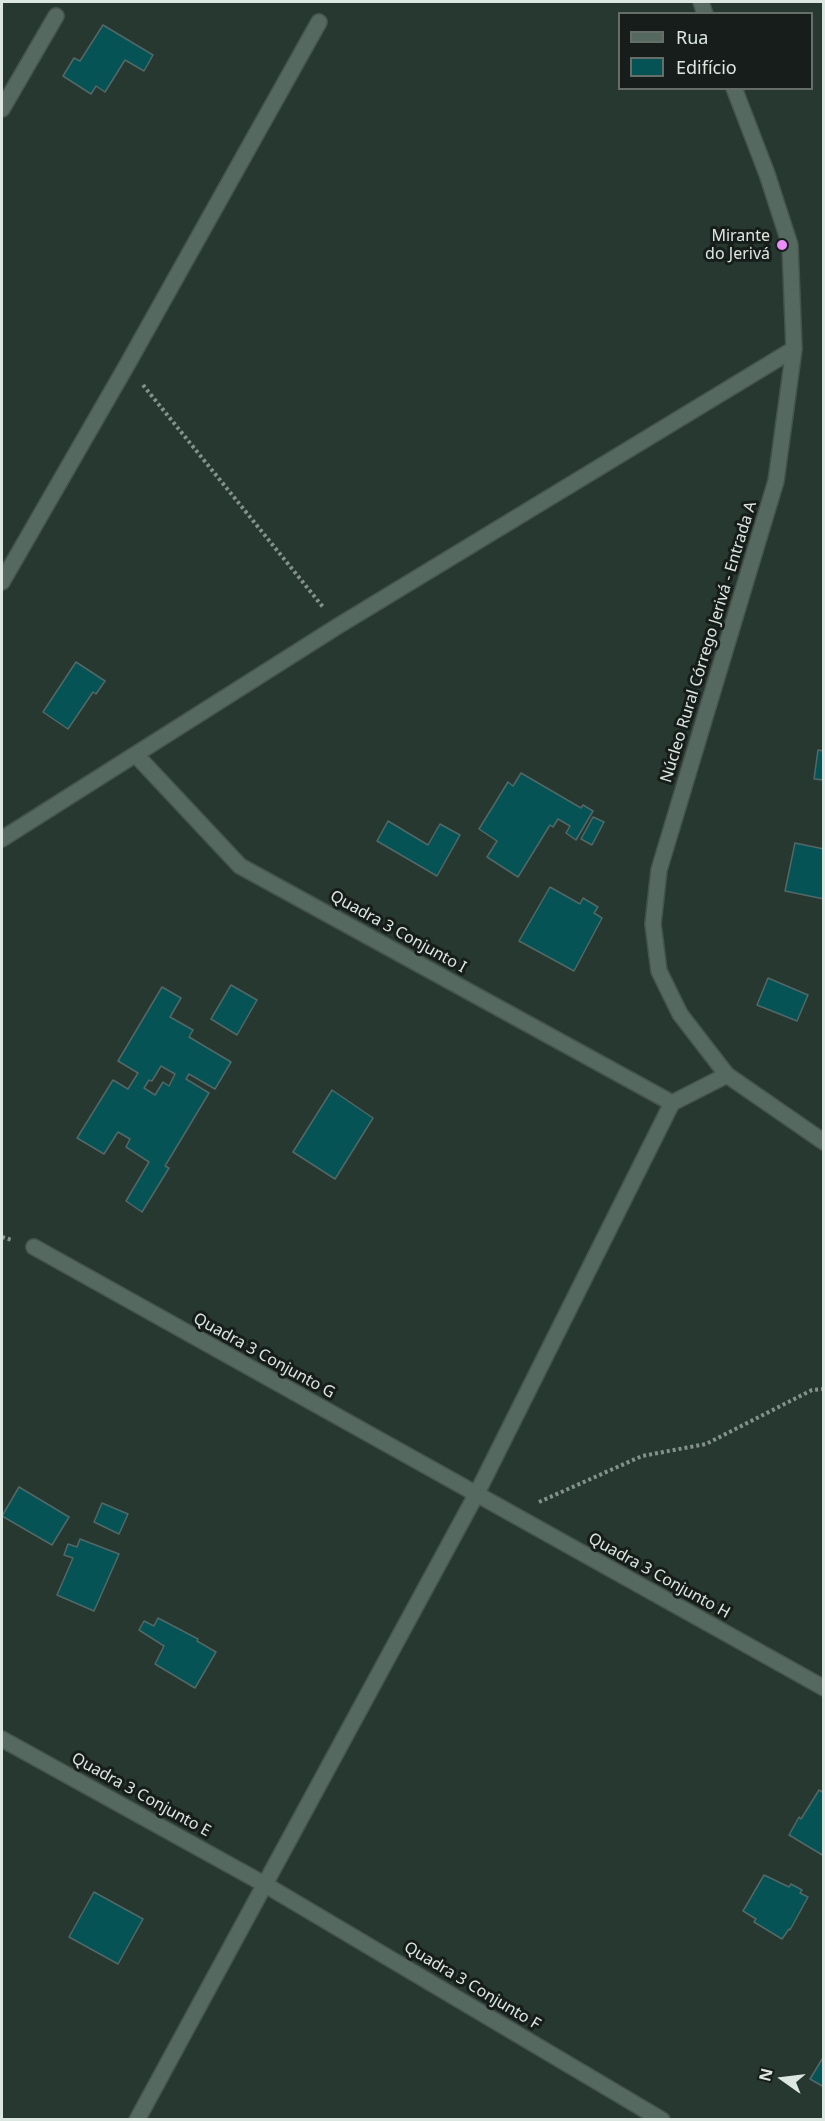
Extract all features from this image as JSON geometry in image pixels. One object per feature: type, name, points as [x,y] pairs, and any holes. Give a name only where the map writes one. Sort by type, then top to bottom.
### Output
[{"type":"street","points":[[2,109],[56,16]]},
{"type":"street","points":[[2,582],[127,365],[319,22]]},
{"type":"street","name":"Núcleo Rural Córrego Jerivá - Entrada A","points":[[735,90],[767,174],[790,245],[794,349],[776,481],[659,870],[653,924],[660,971],[680,1014],[728,1075],[824,1142]]},
{"type":"street","points":[[2,839],[338,626],[794,349]]},
{"type":"street","name":"Quadra 3 Conjunto I","points":[[136,755],[240,866],[672,1102]]},
{"type":"street","points":[[137,2120],[476,1495],[672,1102],[728,1075]]},
{"type":"street","name":"Quadra 3 Conjunto G","points":[[34,1247],[476,1495]]},
{"type":"street","name":"Quadra 3 Conjunto H","points":[[476,1495],[824,1688]]},
{"type":"street","name":"Quadra 3 Conjunto E","points":[[2,1738],[264,1884]]},
{"type":"street","name":"Quadra 3 Conjunto F","points":[[264,1884],[662,2120]]},
{"type":"path","points":[[127,365],[338,626]]},
{"type":"path","points":[[511,1514],[642,1456],[706,1444],[812,1390],[824,1389]]},
{"type":"building","points":[[103,25],[153,55],[144,71],[125,60],[105,92],[96,86],[91,94],[63,76],[74,58],[80,61]]},
{"type":"building","points":[[76,662],[105,681],[96,694],[93,692],[68,729],[43,712]]},
{"type":"building","points":[[818,750],[824,751],[824,780],[814,779]]},
{"type":"building","points":[[521,773],[581,808],[583,805],[593,811],[576,840],[566,833],[570,826],[558,819],[553,827],[550,825],[518,877],[487,857],[497,841],[479,829],[508,782],[513,786]]},
{"type":"building","points":[[593,817],[604,822],[592,845],[581,839]]},
{"type":"building","points":[[388,821],[428,845],[440,824],[460,835],[437,876],[377,841]]},
{"type":"building","points":[[795,843],[824,849],[824,899],[785,891]]},
{"type":"building","points":[[550,887],[580,904],[583,898],[598,907],[594,913],[602,918],[574,971],[519,941]]},
{"type":"building","points":[[768,978],[808,995],[797,1021],[757,1005]]},
{"type":"building","points":[[231,985],[257,1000],[237,1035],[211,1019]]},
{"type":"building","points":[[162,987],[181,998],[170,1017],[193,1030],[189,1037],[231,1062],[215,1089],[189,1074],[186,1079],[209,1093],[165,1166],[169,1168],[142,1212],[126,1201],[149,1162],[126,1147],[130,1139],[118,1132],[104,1154],[77,1138],[113,1080],[128,1089],[138,1073],[118,1061]],"holes":[[[161,1066],[175,1074],[169,1086],[163,1082],[155,1095],[144,1088],[149,1080],[152,1081]]]},
{"type":"building","points":[[332,1090],[373,1118],[335,1179],[293,1152]]},
{"type":"building","points":[[19,1487],[69,1517],[52,1545],[2,1516]]},
{"type":"building","points":[[102,1503],[128,1514],[119,1534],[94,1522]]},
{"type":"building","points":[[80,1539],[119,1554],[94,1611],[57,1595],[73,1558],[64,1555],[68,1544],[77,1547]]},
{"type":"building","points":[[158,1618],[198,1639],[197,1641],[216,1652],[195,1688],[155,1664],[164,1646],[139,1630],[144,1621],[154,1626]]},
{"type":"building","points":[[819,1790],[824,1793],[824,1856],[789,1835]]},
{"type":"building","points":[[764,1875],[789,1887],[791,1884],[802,1890],[800,1893],[808,1897],[790,1930],[782,1939],[754,1922],[756,1919],[743,1911]]},
{"type":"building","points":[[94,1892],[143,1919],[118,1964],[69,1937]]},
{"type":"building","points":[[824,2056],[824,2087],[810,2079]]},
{"type":"place","name":"Mirante do Jerivá","points":[[782,245]]}]
